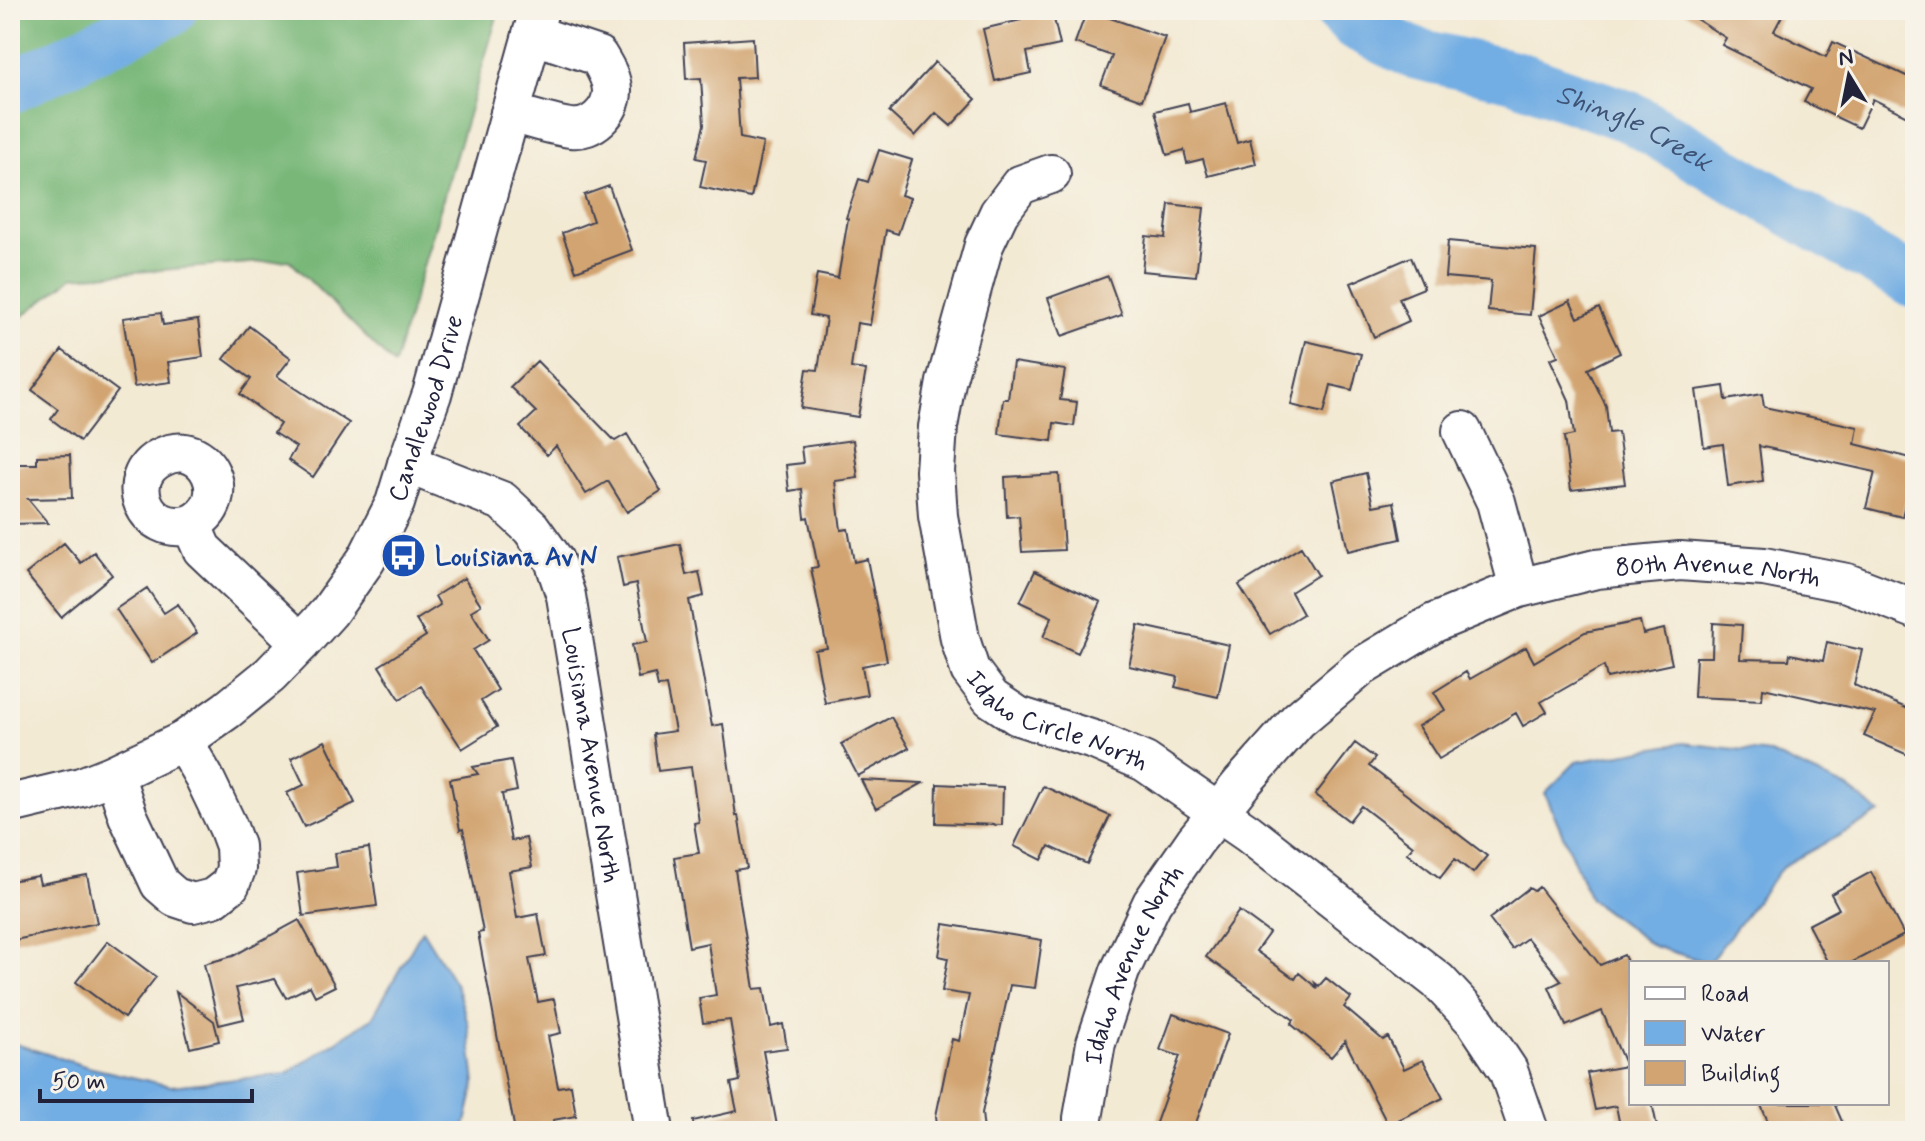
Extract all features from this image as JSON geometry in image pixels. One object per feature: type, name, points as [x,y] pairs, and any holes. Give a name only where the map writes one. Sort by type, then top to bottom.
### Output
[{"type":"street","points":[[510,113],[573,129],[592,124],[606,112],[612,91],[608,73],[598,56],[535,22]]},
{"type":"street","name":"Candlewood Drive","points":[[10,804],[81,787],[183,741],[270,675],[329,612],[366,560],[395,503],[432,394],[535,22]]},
{"type":"street","name":"Idaho Circle North","points":[[1051,174],[1020,185],[999,213],[984,245],[946,382],[938,427],[938,516],[960,639],[970,670],[991,698],[1018,716],[1097,741],[1145,762],[1248,833],[1438,981],[1476,1022],[1508,1070],[1529,1131]]},
{"type":"street","points":[[1462,431],[1496,502],[1519,588]]},
{"type":"street","name":"Louisiana Avenue North","points":[[407,464],[502,501],[531,528],[554,560],[566,596],[654,1131]]},
{"type":"street","points":[[191,524],[202,549],[301,643]]},
{"type":"street","name":"80th Avenue North","points":[[1219,813],[1298,720],[1361,667],[1434,623],[1519,588],[1596,569],[1680,561],[1764,567],[1847,583],[1915,609]]},
{"type":"street","points":[[114,774],[128,816],[160,884],[175,897],[193,903],[213,898],[230,885],[236,869],[235,846],[204,777],[183,741]]},
{"type":"street","name":"Idaho Avenue North","points":[[1083,1131],[1096,1043],[1120,971],[1152,903],[1195,841],[1219,813]]},
{"type":"green space","points":[[10,10],[499,10],[394,365],[289,260],[73,277],[10,326]]},
{"type":"water","points":[[1683,743],[1770,753],[1848,788],[1880,813],[1783,866],[1711,961],[1702,961],[1653,946],[1590,899],[1545,793],[1576,762]]},
{"type":"water","points":[[422,930],[456,985],[468,1023],[475,1084],[464,1131],[10,1131],[10,1042],[88,1067],[171,1086],[286,1074],[372,1018]]},
{"type":"building","points":[[1018,10],[1052,10],[1060,45],[1027,52],[1031,73],[995,81],[983,29],[1021,20]]},
{"type":"building","points":[[1087,10],[1165,37],[1142,100],[1101,85],[1112,56],[1075,43]]},
{"type":"building","points":[[1682,10],[1785,10],[1774,31],[1826,57],[1833,42],[1915,80],[1915,120],[1873,99],[1859,128],[1804,102],[1811,89],[1722,45],[1726,38]]},
{"type":"building","points":[[753,38],[755,77],[736,78],[740,138],[763,143],[751,198],[700,187],[706,160],[696,158],[704,125],[701,78],[686,79],[684,43]]},
{"type":"building","points":[[935,62],[976,99],[951,126],[936,113],[915,136],[889,112]]},
{"type":"building","points":[[1188,103],[1190,112],[1226,103],[1237,143],[1250,139],[1256,164],[1208,176],[1203,159],[1187,163],[1184,150],[1167,155],[1155,111]]},
{"type":"building","points":[[879,150],[912,160],[901,195],[910,198],[898,234],[886,230],[870,325],[857,323],[851,368],[866,370],[858,417],[801,408],[807,369],[818,370],[826,318],[810,315],[817,274],[838,278],[846,218],[859,179],[868,182]]},
{"type":"building","points":[[609,186],[632,250],[576,271],[562,233],[593,221],[584,195]]},
{"type":"building","points":[[1169,204],[1204,208],[1196,276],[1142,271],[1146,236],[1165,238]]},
{"type":"building","points":[[1448,241],[1536,249],[1530,315],[1488,311],[1491,281],[1445,277]]},
{"type":"building","points":[[1411,257],[1424,288],[1399,298],[1409,321],[1374,337],[1351,283]]},
{"type":"building","points":[[1108,276],[1122,315],[1062,336],[1048,298]]},
{"type":"building","points":[[1570,301],[1578,318],[1599,308],[1620,353],[1588,369],[1606,406],[1609,433],[1618,432],[1625,484],[1571,490],[1564,437],[1574,435],[1569,400],[1550,359],[1558,356],[1539,316]]},
{"type":"building","points":[[161,313],[163,325],[198,320],[203,357],[168,362],[171,382],[134,387],[123,318]]},
{"type":"building","points":[[249,326],[291,358],[277,376],[349,423],[313,477],[288,460],[296,447],[274,433],[280,424],[240,394],[251,379],[224,359]]},
{"type":"building","points":[[1306,341],[1361,354],[1352,390],[1331,385],[1324,413],[1291,405]]},
{"type":"building","points":[[62,350],[118,391],[80,441],[51,419],[58,409],[32,390]]},
{"type":"building","points":[[537,361],[615,441],[627,434],[661,491],[627,512],[608,481],[586,494],[556,446],[547,455],[520,427],[536,412],[510,387]]},
{"type":"building","points":[[1013,362],[1065,370],[1060,400],[1077,402],[1074,426],[1054,423],[1052,441],[999,434],[1003,399],[1008,399]]},
{"type":"building","points":[[1724,386],[1726,400],[1762,394],[1764,407],[1858,427],[1855,444],[1915,459],[1915,503],[1906,500],[1902,517],[1866,508],[1875,472],[1759,446],[1763,481],[1728,486],[1723,444],[1704,447],[1696,390]]},
{"type":"building","points":[[853,440],[858,478],[835,481],[841,530],[848,529],[854,562],[867,559],[887,661],[862,666],[867,695],[825,703],[815,650],[827,648],[811,568],[818,567],[808,517],[805,518],[802,489],[789,491],[786,465],[803,463],[801,447]]},
{"type":"building","points":[[70,455],[72,498],[28,499],[48,523],[10,524],[10,464],[37,464],[37,456]]},
{"type":"building","points":[[1366,473],[1373,506],[1394,502],[1401,539],[1348,551],[1333,481]]},
{"type":"building","points":[[1059,474],[1064,550],[1022,552],[1019,516],[1007,517],[1005,477]]},
{"type":"building","points":[[64,543],[81,563],[94,552],[112,575],[61,617],[26,574]]},
{"type":"building","points":[[680,544],[686,575],[699,572],[704,596],[689,600],[712,726],[723,724],[747,868],[735,870],[754,989],[764,988],[771,1027],[783,1024],[787,1048],[763,1051],[778,1131],[694,1131],[693,1121],[737,1111],[731,1083],[740,1081],[730,1020],[703,1023],[699,998],[716,995],[708,943],[689,947],[674,857],[699,853],[694,823],[699,822],[691,767],[658,771],[653,734],[675,731],[666,686],[658,687],[655,674],[638,678],[632,645],[647,642],[636,584],[623,587],[617,557]]},
{"type":"building","points":[[1301,547],[1318,575],[1291,592],[1303,614],[1270,634],[1239,585]]},
{"type":"building","points":[[1035,571],[1101,602],[1078,653],[1043,637],[1052,617],[1020,602]]},
{"type":"building","points":[[464,578],[481,605],[471,611],[489,640],[473,650],[498,690],[481,701],[497,727],[462,749],[421,686],[400,699],[379,666],[426,636],[416,620],[440,605],[435,596]]},
{"type":"building","points":[[147,588],[164,613],[178,604],[197,633],[152,663],[116,609]]},
{"type":"building","points":[[1640,621],[1643,634],[1664,629],[1672,664],[1607,678],[1604,666],[1541,702],[1547,712],[1523,726],[1516,713],[1439,759],[1418,726],[1445,710],[1434,692],[1466,672],[1470,679],[1526,647],[1534,662],[1585,632]]},
{"type":"building","points":[[1713,623],[1742,625],[1740,659],[1789,660],[1790,654],[1823,661],[1827,642],[1862,650],[1854,685],[1915,712],[1915,758],[1864,736],[1875,713],[1763,688],[1762,700],[1694,697],[1696,657],[1712,657]]},
{"type":"building","points":[[1138,625],[1229,645],[1218,697],[1175,687],[1178,677],[1129,666]]},
{"type":"building","points":[[891,717],[909,748],[858,776],[841,744]]},
{"type":"building","points":[[325,741],[355,803],[304,827],[287,793],[304,785],[291,758]]},
{"type":"building","points":[[1355,743],[1375,758],[1369,766],[1487,856],[1473,873],[1455,859],[1440,878],[1407,853],[1413,846],[1361,806],[1349,821],[1315,795]]},
{"type":"building","points":[[511,760],[517,791],[502,794],[511,841],[526,838],[532,867],[509,871],[517,918],[538,914],[546,956],[529,959],[538,1002],[554,999],[561,1033],[548,1036],[558,1087],[571,1085],[576,1116],[553,1120],[555,1131],[515,1131],[478,933],[483,932],[450,779],[478,774],[473,767]]},
{"type":"building","points":[[861,780],[923,783],[876,809]]},
{"type":"building","points":[[937,784],[1003,787],[1002,825],[936,823]]},
{"type":"building","points":[[1043,786],[1110,816],[1087,864],[1049,846],[1042,860],[1014,846]]},
{"type":"building","points":[[369,848],[377,906],[303,916],[297,873],[337,867],[335,853]]},
{"type":"building","points":[[1871,872],[1904,935],[1855,961],[1827,961],[1808,925],[1839,909],[1831,894]]},
{"type":"building","points":[[87,875],[97,923],[10,941],[10,881],[38,876],[40,884]]},
{"type":"building","points":[[1539,887],[1600,965],[1624,955],[1629,966],[1629,1105],[1652,1105],[1658,1131],[1621,1131],[1616,1106],[1595,1110],[1587,1073],[1626,1066],[1602,1011],[1566,1026],[1549,987],[1562,981],[1527,938],[1512,949],[1489,919],[1529,888],[1534,891]]},
{"type":"building","points":[[1239,911],[1269,933],[1256,951],[1295,979],[1299,973],[1317,988],[1315,983],[1319,986],[1326,978],[1351,998],[1344,1007],[1383,1040],[1388,1037],[1404,1069],[1423,1060],[1443,1098],[1388,1125],[1345,1041],[1331,1057],[1291,1024],[1294,1020],[1206,957]]},
{"type":"building","points":[[299,920],[335,986],[315,996],[310,986],[286,998],[275,979],[236,988],[244,1019],[219,1025],[204,964],[233,956]]},
{"type":"building","points":[[944,924],[1042,940],[1035,988],[1010,985],[982,1113],[984,1131],[938,1131],[936,1116],[952,1039],[959,1041],[969,995],[942,991],[948,958],[939,956]]},
{"type":"building","points":[[108,941],[156,977],[124,1018],[76,982]]},
{"type":"building","points":[[176,992],[214,1021],[219,1041],[190,1048]]},
{"type":"building","points":[[1173,1014],[1228,1034],[1193,1131],[1153,1131],[1180,1056],[1160,1050]]},
{"type":"building","points":[[1761,1105],[1835,1105],[1844,1126],[1831,1131],[1772,1131]]},
{"type":"waterway","name":"Shingle Creek","points":[[10,88],[171,10]]},
{"type":"waterway","name":"Shingle Creek","points":[[1340,10],[1356,25],[1413,53],[1514,76],[1632,118],[1915,283]]},
{"type":"place","name":"Louisiana Av N","points":[[404,556]]}]
